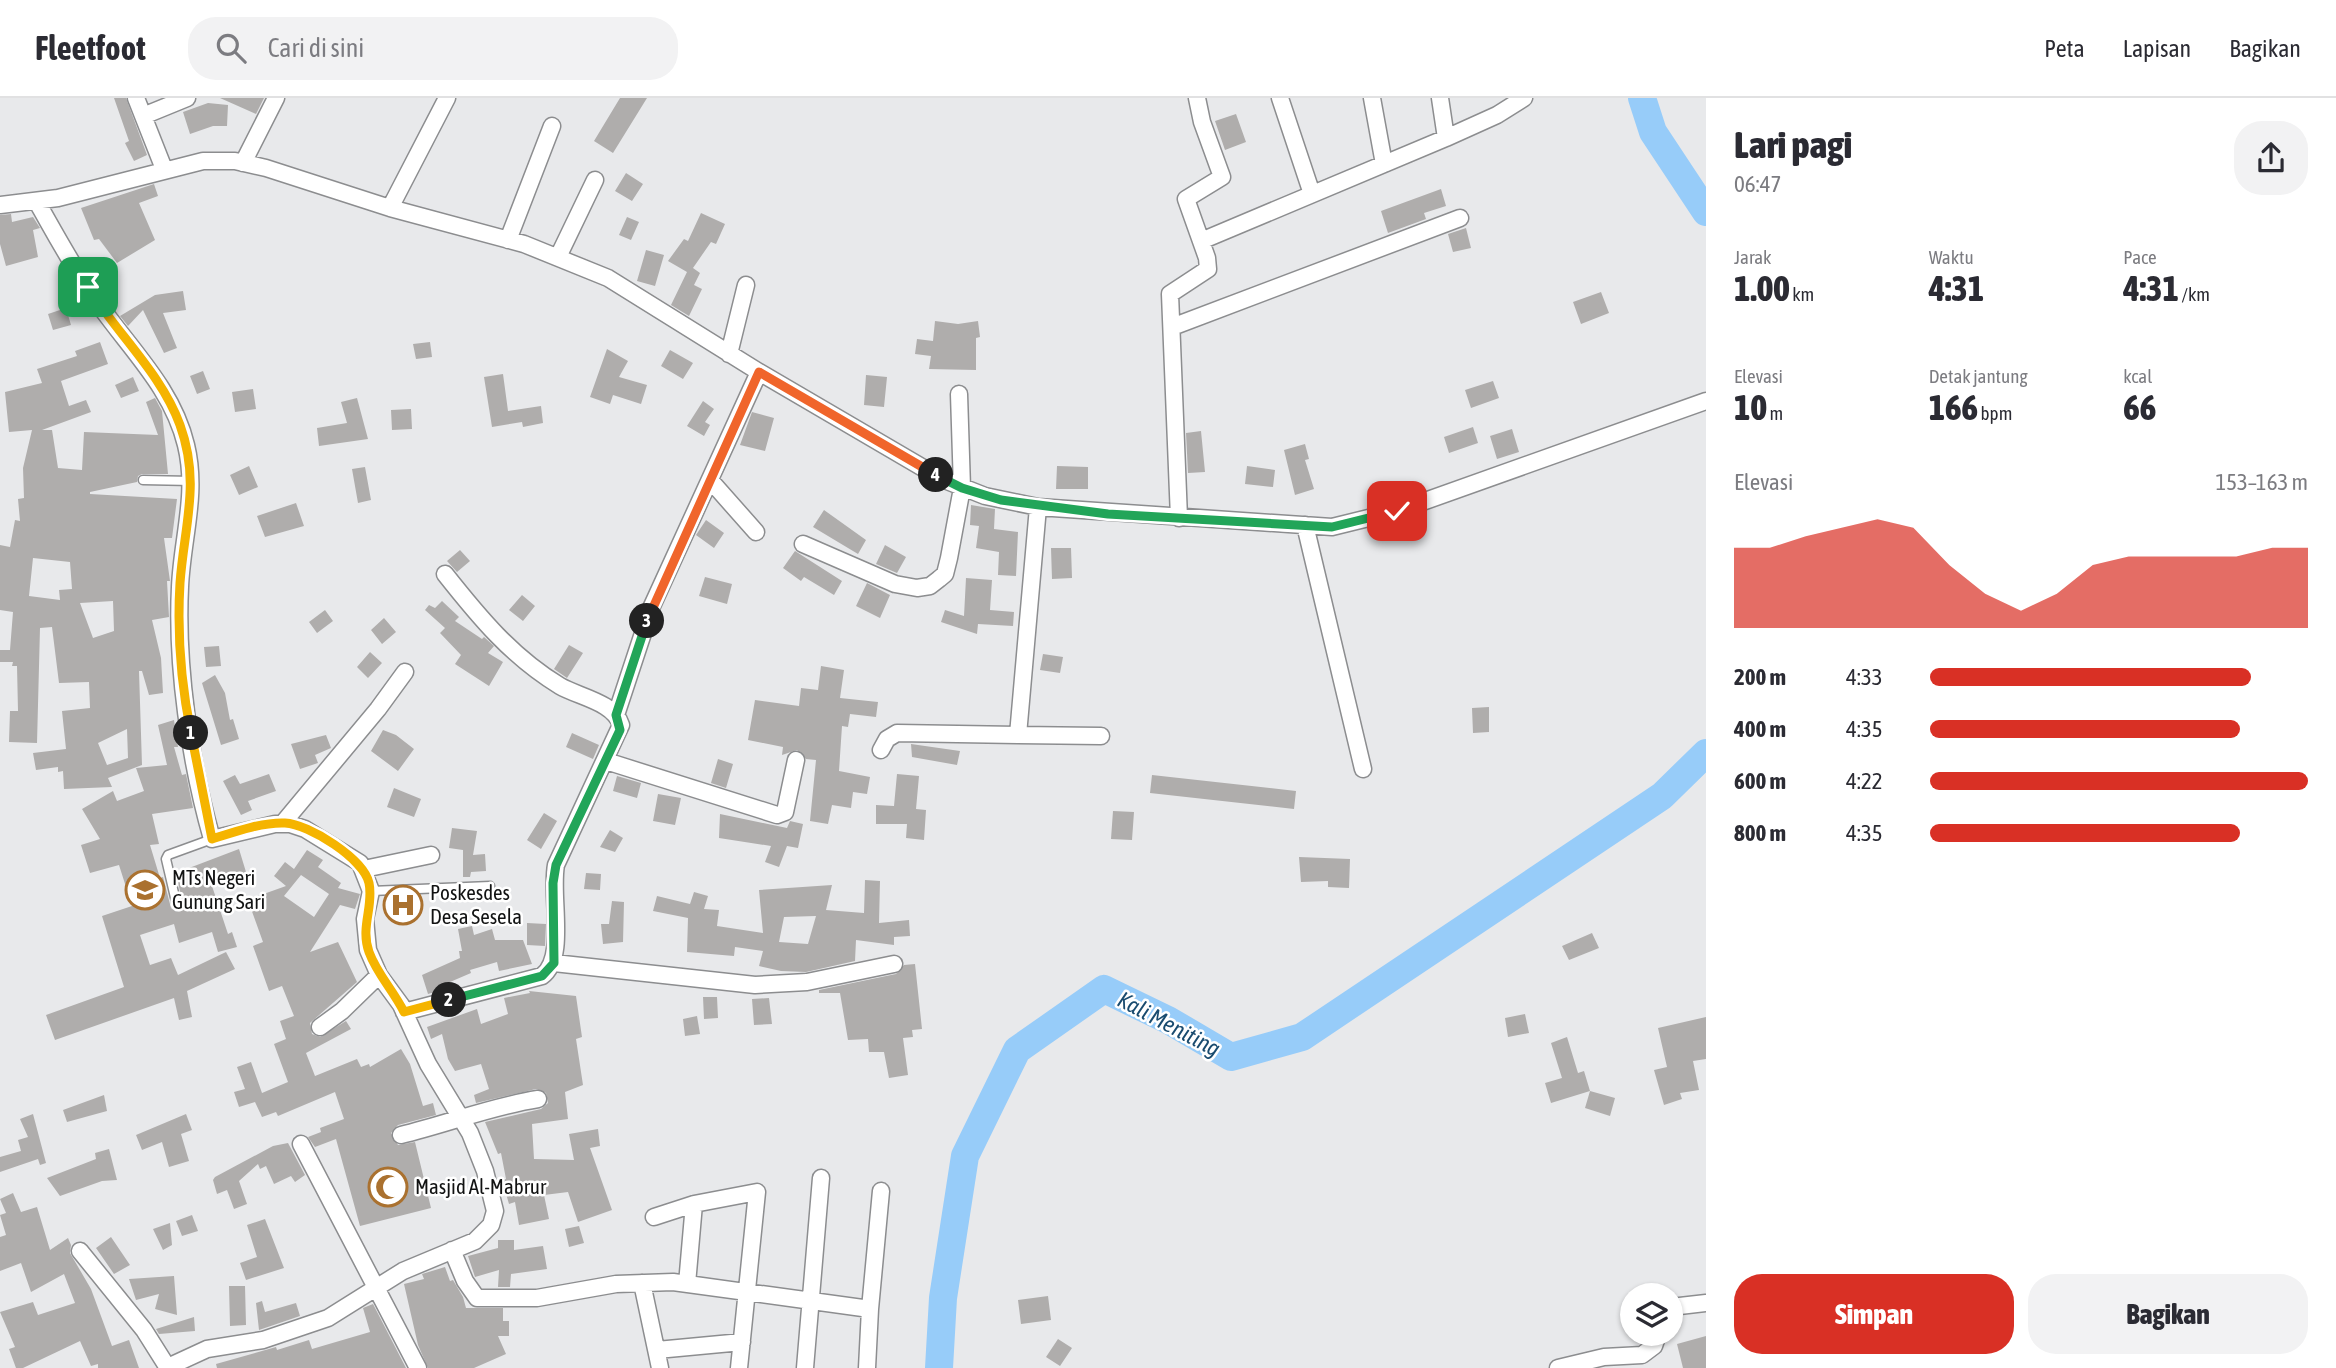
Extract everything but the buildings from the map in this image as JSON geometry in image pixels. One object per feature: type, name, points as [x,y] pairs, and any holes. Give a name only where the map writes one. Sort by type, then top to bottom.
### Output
[{"type":"street","points":[[136,98],[164,169]]},
{"type":"street","points":[[143,116],[187,98]]},
{"type":"street","points":[[243,163],[276,98]]},
{"type":"street","points":[[390,208],[447,98]]},
{"type":"street","points":[[1179,518],[1170,294],[1208,269],[1186,199],[1222,177],[1202,122],[1197,98]]},
{"type":"street","points":[[1280,98],[1312,194]]},
{"type":"street","points":[[1372,98],[1384,164]]},
{"type":"street","points":[[1440,98],[1446,138]]},
{"type":"street","points":[[1201,241],[1446,138],[1497,115],[1524,98]]},
{"type":"street","points":[[509,240],[552,126]]},
{"type":"street","points":[[0,205],[37,202],[203,161],[243,163],[390,208],[509,240],[608,278],[759,372],[962,488],[1038,507],[1332,527],[1397,511],[1706,401]]},
{"type":"street","points":[[558,257],[595,180]]},
{"type":"street","points":[[37,202],[98,303],[164,391],[186,443],[192,481],[190,519],[181,577],[180,652],[187,717],[212,839],[283,823],[305,828],[354,857],[364,869],[370,891],[365,919],[366,937],[379,975],[404,1012],[428,1064],[464,1120],[485,1171],[495,1211],[484,1233],[403,1271],[354,1305],[314,1324],[263,1340],[206,1349],[168,1368],[144,1330],[80,1251]]},
{"type":"street","points":[[1172,327],[1460,218]]},
{"type":"street","points":[[729,354],[746,285]]},
{"type":"street","points":[[404,1012],[542,976],[554,963],[553,883],[556,865],[620,730],[616,715],[652,606],[759,372]]},
{"type":"street","points":[[803,544],[895,584],[917,588],[930,586],[944,574],[962,488],[959,394]]},
{"type":"street","points":[[710,480],[756,532]]},
{"type":"street","points":[[1018,735],[1038,507]]},
{"type":"street","points":[[1305,525],[1363,769]]},
{"type":"street","points":[[445,574],[488,628],[531,668],[616,715]]},
{"type":"street","points":[[283,823],[378,709],[405,672]]},
{"type":"street","points":[[881,750],[887,739],[897,733],[1101,736]]},
{"type":"street","points":[[606,761],[778,815],[785,812],[796,760]]},
{"type":"street","points":[[364,869],[431,855]]},
{"type":"street","points":[[554,963],[755,985],[807,982],[894,964]]},
{"type":"street","points":[[320,1027],[342,1011],[379,975]]},
{"type":"street","points":[[401,1135],[464,1120],[512,1103],[538,1099]]},
{"type":"street","points":[[301,1144],[418,1368]]},
{"type":"street","points":[[805,1368],[821,1178]]},
{"type":"street","points":[[867,1368],[881,1191]]},
{"type":"street","points":[[654,1217],[694,1204],[757,1192],[739,1368]]},
{"type":"street","points":[[687,1284],[694,1204]]},
{"type":"street","points":[[452,1250],[465,1281],[477,1298],[537,1298],[616,1284],[687,1284],[870,1309]]},
{"type":"street","points":[[642,1283],[660,1368]]},
{"type":"street","points":[[1683,1306],[1706,1303]]},
{"type":"street","points":[[657,1350],[742,1342]]},
{"type":"street","points":[[1558,1368],[1645,1353],[1654,1346]]},
{"type":"lane","points":[[143,480],[192,481]]},
{"type":"lane","points":[[177,906],[166,859],[168,855],[212,839]]},
{"type":"lane","points":[[370,891],[490,886]]},
{"type":"waterway","name":"Kali Meniting","points":[[1642,98],[1653,132],[1706,212]]},
{"type":"waterway","name":"Kali Meniting","points":[[939,1368],[943,1298],[965,1156],[1017,1050],[1104,989],[1168,1020],[1231,1057],[1302,1037],[1662,796],[1706,753]]},
{"type":"place","name":"MTs Negeri Gunung Sari","points":[[145,890]]},
{"type":"place","name":"Poskesdes Desa Sesela","points":[[403,905]]},
{"type":"place","name":"Masjid Al-Mabrur","points":[[388,1187]]},
{"type":"route","points":[[88,287],[164,391],[186,443],[192,499],[182,555],[180,652],[187,717],[212,839],[283,823],[305,828],[354,857],[364,869],[369,884],[370,899],[365,919],[368,950],[379,975],[404,1012],[542,976],[554,963],[556,951],[553,883],[556,865],[620,730],[621,725],[616,715],[652,606],[759,372],[942,479],[1001,500],[1038,507],[1108,514],[1332,527],[1397,511]]}]
